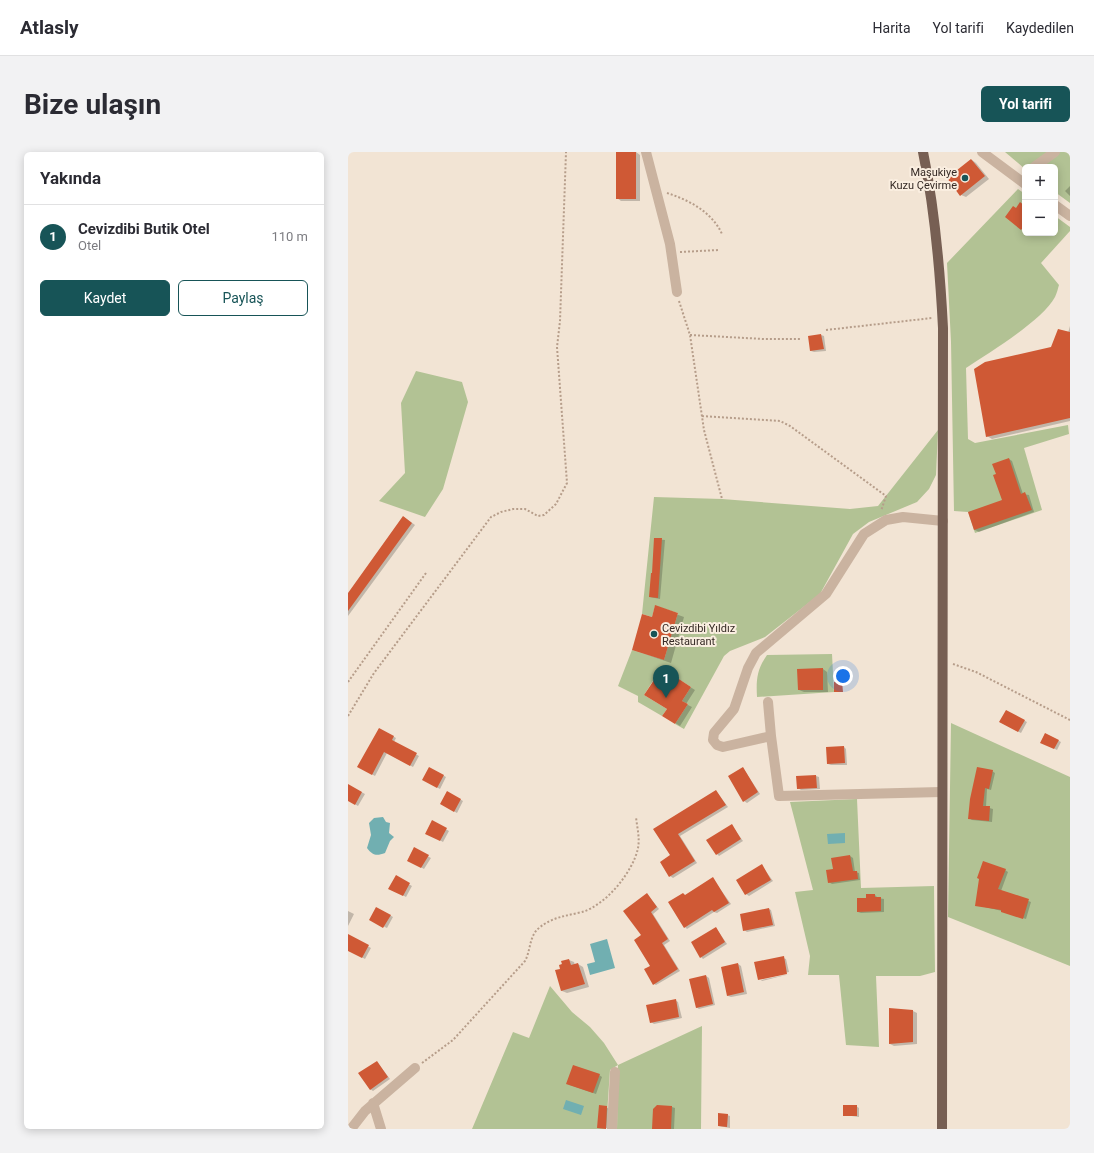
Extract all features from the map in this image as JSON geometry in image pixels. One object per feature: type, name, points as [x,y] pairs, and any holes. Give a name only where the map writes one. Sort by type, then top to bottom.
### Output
[{"type":"main road","points":[[923,152],[935,223],[940,272],[942,317],[942,1129]]},
{"type":"street","points":[[646,152],[672,252],[677,292]]},
{"type":"street","points":[[982,152],[1022,178]]},
{"type":"street","points":[[1038,164],[1055,152]]},
{"type":"street","points":[[1058,207],[1070,216]]},
{"type":"street","points":[[772,736],[723,747],[717,745],[713,740],[714,733],[734,709],[748,668],[756,653],[826,594],[858,542],[864,534],[879,523],[886,520],[903,517],[943,521]]},
{"type":"street","points":[[768,702],[779,796],[941,792]]},
{"type":"street","points":[[350,1129],[365,1111],[415,1068]]},
{"type":"street","points":[[612,1129],[616,1072]]},
{"type":"street","points":[[373,1104],[381,1129]]},
{"type":"path","points":[[348,716],[374,673],[491,517],[501,512],[513,509],[525,509],[538,516],[544,515],[556,504],[567,483],[557,347],[560,321],[566,152]]},
{"type":"path","points":[[656,190],[679,197],[702,210],[712,218],[722,234]]},
{"type":"path","points":[[672,252],[719,250]]},
{"type":"path","points":[[677,292],[690,335],[702,416],[722,499]]},
{"type":"path","points":[[826,330],[942,317]]},
{"type":"path","points":[[690,335],[764,339],[800,339]]},
{"type":"path","points":[[702,416],[780,421],[790,426],[886,496],[879,523]]},
{"type":"path","points":[[348,682],[426,574]]},
{"type":"path","points":[[942,661],[976,672],[1070,720]]},
{"type":"path","points":[[415,1068],[453,1040],[520,967],[529,954],[532,936],[538,928],[563,915],[589,909],[604,899],[623,879],[632,865],[638,846],[636,817]]},
{"type":"green space","points":[[1005,152],[1070,152],[1070,203],[1058,194],[1058,164],[1022,164],[1022,166]]},
{"type":"green space","points":[[1018,189],[1022,192],[1022,236],[1058,236],[1058,218],[1070,227],[1070,231],[1041,263],[1059,285],[1055,297],[1049,306],[1015,336],[966,368],[968,439],[975,443],[1068,425],[1069,434],[1024,448],[1042,510],[975,533],[968,512],[954,511],[951,342],[947,263]]},
{"type":"green space","points":[[416,371],[462,382],[468,402],[443,489],[425,517],[379,501],[405,473],[401,403]]},
{"type":"green space","points":[[938,430],[936,475],[929,489],[917,502],[869,522],[853,534],[820,594],[765,637],[730,651],[724,656],[684,729],[675,724],[688,704],[682,701],[691,687],[661,668],[644,695],[667,709],[662,716],[638,702],[638,696],[618,686],[632,650],[664,660],[678,613],[655,606],[652,617],[642,614],[654,497],[722,499],[850,509],[878,506]]},
{"type":"green space","points":[[832,654],[834,692],[757,697],[758,675],[761,665],[767,655]]},
{"type":"green space","points":[[951,723],[1070,777],[1070,966],[948,917]]},
{"type":"green space","points":[[857,799],[861,888],[934,886],[935,972],[920,976],[876,976],[879,1047],[846,1045],[839,975],[808,975],[810,956],[795,892],[813,890],[790,802]]},
{"type":"green space","points":[[550,986],[572,1012],[590,1027],[604,1043],[618,1065],[610,1070],[606,1129],[472,1129],[513,1032],[529,1038]]},
{"type":"green space","points":[[702,1026],[701,1129],[617,1129],[618,1065]]},
{"type":"water","points":[[383,817],[386,822],[390,823],[389,833],[394,837],[390,841],[385,853],[375,855],[367,848],[371,835],[369,823],[374,818]]},
{"type":"water","points":[[845,833],[845,843],[828,844],[827,834]]},
{"type":"water","points":[[607,939],[615,968],[590,975],[587,964],[595,962],[590,944]]},
{"type":"water","points":[[566,1100],[584,1106],[581,1115],[563,1109]]},
{"type":"building","points":[[616,152],[636,152],[636,199],[616,199]]},
{"type":"building","points":[[971,159],[985,176],[960,196],[947,178]]},
{"type":"building","points":[[1020,202],[1022,204],[1021,230],[1005,217],[1013,206],[1016,208]]},
{"type":"building","points":[[1058,329],[1070,332],[1070,418],[986,437],[974,369],[985,362],[1051,347]]},
{"type":"building","points":[[821,334],[824,349],[810,351],[808,336]]},
{"type":"building","points":[[1009,458],[1021,494],[1025,492],[1032,510],[974,530],[968,512],[1002,500],[993,475],[996,474],[992,464]]},
{"type":"building","points":[[403,516],[412,523],[348,611],[348,593]]},
{"type":"building","points":[[654,538],[662,538],[658,598],[649,597]]},
{"type":"building","name":"Cevizdibi Yıldız Restaurant","points":[[655,605],[678,613],[664,660],[632,650],[642,614],[652,617]]},
{"type":"building","points":[[662,668],[691,687],[682,701],[688,704],[675,724],[662,716],[667,709],[644,695]]},
{"type":"building","points":[[823,668],[823,690],[798,690],[797,669]]},
{"type":"building","points":[[842,681],[843,692],[834,692],[834,682]]},
{"type":"building","points":[[1006,710],[1025,720],[1018,732],[999,722]]},
{"type":"building","points":[[379,728],[394,736],[392,740],[417,753],[410,766],[384,752],[372,775],[357,767]]},
{"type":"building","points":[[1045,733],[1059,740],[1054,749],[1040,743]]},
{"type":"building","points":[[844,746],[845,763],[827,764],[826,747]]},
{"type":"building","points":[[429,767],[444,775],[437,788],[422,780]]},
{"type":"building","points":[[743,767],[758,792],[743,802],[728,776]]},
{"type":"building","points":[[977,767],[993,770],[989,789],[985,788],[983,806],[990,806],[989,821],[968,819],[970,799]]},
{"type":"building","points":[[816,775],[817,788],[797,789],[796,776]]},
{"type":"building","points":[[348,784],[362,792],[355,805],[348,801]]},
{"type":"building","points":[[716,790],[726,805],[678,834],[695,861],[669,877],[660,862],[670,855],[653,829]]},
{"type":"building","points":[[447,791],[461,799],[454,812],[440,804]]},
{"type":"building","points":[[432,820],[447,828],[440,841],[425,834]]},
{"type":"building","points":[[732,824],[741,839],[716,855],[706,840]]},
{"type":"building","points":[[414,847],[429,855],[421,868],[407,861]]},
{"type":"building","points":[[850,855],[853,871],[857,871],[858,879],[828,883],[826,870],[833,869],[831,858]]},
{"type":"building","points":[[983,861],[1006,869],[998,889],[1029,899],[1023,919],[1001,912],[1001,910],[975,906],[979,879],[977,878]]},
{"type":"building","points":[[762,864],[771,880],[745,895],[736,880]]},
{"type":"building","points":[[396,875],[410,883],[403,896],[388,889]]},
{"type":"building","points":[[713,877],[729,903],[714,912],[712,910],[684,928],[668,902],[683,893],[685,895]]},
{"type":"building","points":[[647,893],[657,907],[651,912],[668,939],[662,943],[678,969],[653,985],[644,969],[650,966],[634,940],[641,935],[623,911]]},
{"type":"building","points":[[866,894],[875,894],[875,897],[881,897],[881,911],[857,912],[857,898],[866,898]]},
{"type":"building","points":[[376,907],[391,915],[383,928],[369,920]]},
{"type":"building","points":[[769,908],[773,925],[743,931],[740,914]]},
{"type":"building","points":[[716,927],[725,942],[700,958],[691,942]]},
{"type":"building","points":[[348,934],[369,945],[362,958],[348,951]]},
{"type":"building","points":[[784,956],[787,974],[758,980],[754,962]]},
{"type":"building","points":[[569,959],[571,965],[578,963],[585,984],[561,991],[555,970],[560,969],[559,965],[562,964],[561,961]]},
{"type":"building","points":[[738,963],[744,992],[727,996],[721,967]]},
{"type":"building","points":[[706,975],[713,1004],[696,1008],[689,979]]},
{"type":"building","points":[[676,999],[679,1017],[650,1023],[646,1005]]},
{"type":"building","points":[[889,1008],[913,1010],[913,1042],[889,1044]]},
{"type":"building","points":[[377,1061],[388,1077],[370,1090],[358,1073]]},
{"type":"building","points":[[573,1065],[600,1074],[593,1093],[566,1084]]},
{"type":"building","points":[[599,1105],[607,1106],[606,1129],[597,1128]]},
{"type":"building","points":[[657,1105],[672,1106],[671,1129],[652,1129],[653,1109]]},
{"type":"building","points":[[843,1105],[857,1105],[857,1116],[843,1116]]},
{"type":"building","points":[[718,1113],[728,1114],[727,1127],[718,1126]]},
{"type":"place","name":"Maşukiye Kuzu Çevirme","points":[[965,178]]},
{"type":"place","name":"Cevizdibi Yıldız Restaurant","points":[[654,634]]},
{"type":"place","name":"Cevizdibi Butik Otel","points":[[666,698]]}]
